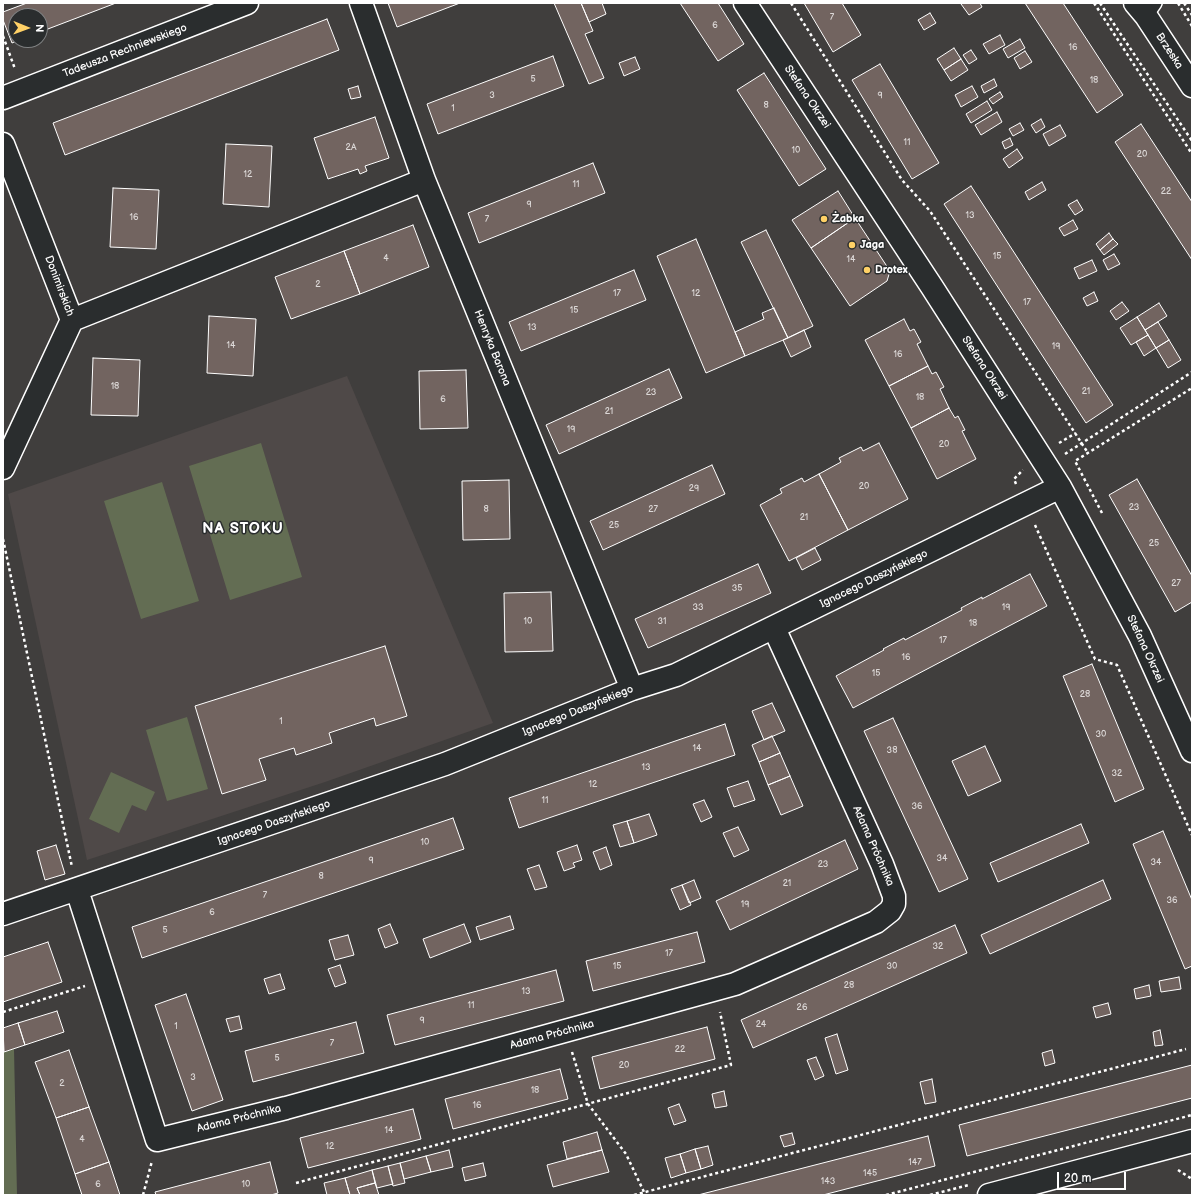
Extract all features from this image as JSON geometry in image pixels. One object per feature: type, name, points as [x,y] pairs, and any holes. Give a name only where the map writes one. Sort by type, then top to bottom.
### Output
[{"type":"street","name":"Tadeusza Rechniewskiego","points":[[3,98],[247,3]]},
{"type":"street","name":"Henryka Barona","points":[[361,3],[424,180],[632,689]]},
{"type":"street","name":"Stefana Okrzei","points":[[745,3],[1060,487],[1140,636],[1192,751]]},
{"type":"street","name":"Brzeska","points":[[1144,6],[1192,86]]},
{"type":"street","name":"Donimirskich","points":[[3,144],[72,320],[3,468]]},
{"type":"street","points":[[72,320],[424,180]]},
{"type":"street","name":"Ignacego Daszyńskiego","points":[[77,890],[445,764],[632,689],[676,674],[774,628],[1060,487]]},
{"type":"street","name":"Adama Próchnika","points":[[157,1140],[294,1106],[716,990],[735,984],[876,922],[890,911],[894,904],[894,896],[887,877],[774,628]]},
{"type":"street","points":[[3,914],[77,890],[157,1140]]},
{"type":"street","points":[[989,1195],[1192,1141]]},
{"type":"path","points":[[791,3],[902,180],[930,211],[1083,443],[1088,453]]},
{"type":"path","points":[[1094,3],[1192,154]]},
{"type":"path","points":[[1100,3],[1192,141]]},
{"type":"path","points":[[1178,3],[1192,26]]},
{"type":"path","points":[[1184,3],[1192,15]]},
{"type":"path","points":[[3,36],[23,90]]},
{"type":"path","points":[[1043,460],[1083,443],[1192,372]]},
{"type":"path","points":[[1075,461],[1192,388]]},
{"type":"path","points":[[1076,433],[1043,460],[1014,479],[1095,659],[1117,665],[1192,835]]},
{"type":"path","points":[[3,539],[77,890]]},
{"type":"path","points":[[3,1012],[105,979]]},
{"type":"path","points":[[296,1183],[731,1065],[716,990]]},
{"type":"path","points":[[566,1031],[588,1104],[626,1154],[644,1192]]},
{"type":"path","points":[[634,1195],[1186,1049]]},
{"type":"path","points":[[886,1195],[1192,1115]]},
{"type":"path","points":[[143,1195],[157,1140]]},
{"type":"path","points":[[1192,1175],[1188,1176],[1192,1179]]},
{"type":"shaded area","points":[[347,376],[493,723],[325,782],[87,860],[8,494]]},
{"type":"green space","points":[[261,443],[302,577],[230,600],[189,466]]},
{"type":"green space","points":[[162,482],[199,601],[141,619],[104,501]]},
{"type":"green space","points":[[187,717],[208,789],[167,801],[146,730]]},
{"type":"green space","points":[[111,772],[155,792],[146,811],[132,805],[119,833],[89,819]]},
{"type":"green space","points":[[14,1049],[17,1195],[3,1195],[3,1052]]},
{"type":"building","points":[[27,3],[116,3],[48,29],[48,8],[14,8]]},
{"type":"building","points":[[388,3],[460,3],[397,27]]},
{"type":"building","points":[[554,3],[581,3],[593,31],[585,34],[604,78],[589,84]]},
{"type":"building","points":[[581,3],[602,3],[606,14],[589,22]]},
{"type":"building","points":[[680,3],[718,3],[744,44],[718,61]]},
{"type":"building","points":[[804,3],[842,3],[861,35],[833,52]]},
{"type":"building","points":[[980,3],[982,7],[969,15],[961,4]]},
{"type":"building","points":[[1025,3],[1063,3],[1123,95],[1097,113]]},
{"type":"building","points":[[8,10],[8,33],[3,20],[3,12]]},
{"type":"building","points":[[930,13],[936,23],[924,30],[918,20]]},
{"type":"building","points":[[327,19],[339,50],[65,155],[53,123]]},
{"type":"building","points":[[1000,35],[1005,45],[989,54],[983,44]]},
{"type":"building","points":[[1020,39],[1025,48],[1008,58],[1003,49]]},
{"type":"building","points":[[954,48],[961,59],[944,70],[937,59]]},
{"type":"building","points":[[971,50],[977,59],[969,64],[963,55]]},
{"type":"building","points":[[1025,51],[1032,62],[1020,69],[1014,58]]},
{"type":"building","points":[[553,56],[564,86],[438,134],[427,104]]},
{"type":"building","points":[[635,57],[640,69],[624,76],[619,63]]},
{"type":"building","points":[[961,59],[968,70],[951,81],[944,70]]},
{"type":"building","points":[[880,64],[939,163],[912,179],[852,80]]},
{"type":"building","points":[[764,73],[826,169],[799,186],[737,90]]},
{"type":"building","points":[[994,79],[997,86],[984,93],[981,86]]},
{"type":"building","points":[[358,86],[361,97],[351,99],[348,89]]},
{"type":"building","points":[[972,86],[978,97],[961,107],[955,95]]},
{"type":"building","points":[[1000,92],[1003,97],[993,104],[989,99]]},
{"type":"building","points":[[987,101],[992,110],[971,123],[966,114]]},
{"type":"building","points":[[997,112],[1002,122],[981,135],[975,125]]},
{"type":"building","points":[[375,117],[389,158],[365,166],[367,171],[360,174],[358,169],[328,179],[314,138]]},
{"type":"building","points":[[1041,119],[1045,127],[1036,133],[1031,125]]},
{"type":"building","points":[[1020,123],[1024,130],[1013,136],[1009,129]]},
{"type":"building","points":[[1141,124],[1192,202],[1192,260],[1115,142]]},
{"type":"building","points":[[1060,125],[1066,136],[1049,146],[1043,134]]},
{"type":"building","points":[[1010,138],[1013,145],[1005,149],[1002,142]]},
{"type":"building","points":[[226,144],[272,146],[269,207],[223,204]]},
{"type":"building","points":[[1017,149],[1023,158],[1009,168],[1003,159]]},
{"type":"building","points":[[593,163],[605,193],[479,243],[468,213]]},
{"type":"building","points":[[1042,182],[1046,190],[1029,200],[1025,192]]},
{"type":"building","points":[[971,186],[1113,405],[1086,423],[944,204]]},
{"type":"building","points":[[113,188],[159,190],[156,249],[110,247]]},
{"type":"building","name":"Żabka","points":[[838,191],[855,218],[811,248],[792,220]]},
{"type":"building","points":[[1077,200],[1083,210],[1075,215],[1068,205]]},
{"type":"building","points":[[855,218],[890,271],[887,281],[850,306],[811,248]]},
{"type":"building","points":[[1073,220],[1078,229],[1064,236],[1059,228]]},
{"type":"building","points":[[413,225],[429,267],[360,294],[344,251]]},
{"type":"building","points":[[766,230],[813,326],[788,338],[741,242]]},
{"type":"building","points":[[1109,233],[1113,239],[1100,250],[1096,244]]},
{"type":"building","points":[[696,239],[745,356],[706,373],[657,256]]},
{"type":"building","points":[[1113,239],[1118,244],[1104,255],[1100,250]]},
{"type":"building","points":[[344,251],[360,294],[291,319],[275,277]]},
{"type":"building","points":[[1114,254],[1120,264],[1108,270],[1103,260]]},
{"type":"building","points":[[1092,260],[1097,271],[1079,279],[1074,268]]},
{"type":"building","points":[[634,270],[646,300],[521,351],[509,322]]},
{"type":"building","points":[[1094,292],[1098,301],[1087,306],[1083,298]]},
{"type":"building","points":[[1122,302],[1129,311],[1116,320],[1110,311]]},
{"type":"building","points":[[1159,303],[1167,316],[1145,330],[1137,317]]},
{"type":"building","points":[[774,308],[788,338],[745,356],[735,332],[764,319],[762,313]]},
{"type":"building","points":[[209,316],[256,319],[253,376],[207,373]]},
{"type":"building","points":[[1137,317],[1148,335],[1131,345],[1120,328]]},
{"type":"building","points":[[904,319],[910,331],[914,329],[921,342],[917,344],[928,366],[889,386],[865,340]]},
{"type":"building","points":[[1158,322],[1169,340],[1156,348],[1145,330]]},
{"type":"building","points":[[804,330],[811,347],[791,357],[783,340]]},
{"type":"building","points":[[1148,335],[1156,348],[1144,356],[1136,342]]},
{"type":"building","points":[[1169,340],[1181,360],[1168,368],[1156,348]]},
{"type":"building","points":[[93,358],[140,360],[138,416],[91,415]]},
{"type":"building","points":[[928,366],[932,374],[936,372],[944,387],[940,389],[949,408],[911,428],[889,386]]},
{"type":"building","points":[[669,369],[682,398],[559,454],[546,425]]},
{"type":"building","points":[[466,370],[468,428],[420,429],[419,371]]},
{"type":"building","points":[[949,408],[955,418],[958,416],[965,430],[962,431],[976,459],[937,479],[911,428]]},
{"type":"building","points":[[879,443],[908,499],[848,530],[819,474],[841,462],[839,458],[861,447],[863,451]]},
{"type":"building","points":[[712,465],[725,494],[603,550],[590,521]]},
{"type":"building","points":[[819,474],[848,530],[789,561],[760,505],[782,493],[780,489],[802,478],[804,482]]},
{"type":"building","points":[[1137,479],[1192,576],[1192,602],[1175,612],[1109,495]]},
{"type":"building","points":[[509,480],[510,539],[463,540],[462,481]]},
{"type":"building","points":[[815,548],[821,560],[802,570],[796,558]]},
{"type":"building","points":[[758,564],[771,593],[648,648],[635,619]]},
{"type":"building","points":[[1030,574],[1047,606],[853,708],[836,676],[884,650],[883,649],[904,638],[905,640],[962,610],[961,608],[982,597],[982,599]]},
{"type":"building","points":[[551,592],[553,651],[505,652],[504,593]]},
{"type":"building","points":[[385,646],[407,716],[376,726],[374,718],[329,733],[332,743],[296,755],[294,748],[259,759],[266,780],[222,794],[195,706]]},
{"type":"building","points":[[1092,664],[1144,789],[1115,802],[1063,676]]},
{"type":"building","points":[[772,703],[785,731],[764,740],[752,711]]},
{"type":"building","points":[[893,718],[968,879],[939,892],[864,731]]},
{"type":"building","points":[[725,724],[735,755],[519,828],[509,798]]},
{"type":"building","points":[[772,736],[780,753],[759,762],[752,745]]},
{"type":"building","points":[[985,746],[1001,781],[968,796],[952,761]]},
{"type":"building","points":[[780,753],[790,776],[768,785],[759,762]]},
{"type":"building","points":[[790,776],[803,806],[781,815],[768,785]]},
{"type":"building","points":[[748,781],[755,800],[734,807],[727,788]]},
{"type":"building","points":[[704,800],[712,817],[701,822],[693,804]]},
{"type":"building","points":[[649,814],[657,835],[634,843],[627,821]]},
{"type":"building","points":[[453,818],[464,849],[142,958],[132,927]]},
{"type":"building","points":[[627,821],[634,843],[620,847],[613,825]]},
{"type":"building","points":[[1081,824],[1089,843],[998,882],[990,863]]},
{"type":"building","points":[[738,827],[749,850],[734,857],[723,833]]},
{"type":"building","points":[[1163,831],[1192,900],[1192,966],[1185,969],[1133,844]]},
{"type":"building","points":[[845,840],[858,869],[730,930],[716,901]]},
{"type":"building","points":[[56,845],[65,874],[45,880],[37,851]]},
{"type":"building","points":[[577,845],[582,860],[573,863],[575,867],[564,871],[557,852]]},
{"type":"building","points":[[606,847],[612,865],[600,870],[593,852]]},
{"type":"building","points":[[539,865],[547,887],[535,890],[527,869]]},
{"type":"building","points":[[694,880],[701,898],[689,903],[682,885]]},
{"type":"building","points":[[1103,880],[1111,899],[990,954],[981,935]]},
{"type":"building","points":[[682,885],[691,905],[680,910],[671,889]]},
{"type":"building","points":[[510,916],[514,929],[480,940],[476,927]]},
{"type":"building","points":[[390,924],[398,943],[385,948],[378,929]]},
{"type":"building","points":[[464,924],[471,942],[430,958],[423,939]]},
{"type":"building","points":[[955,925],[967,953],[753,1048],[741,1020]]},
{"type":"building","points":[[697,932],[705,962],[593,991],[586,961]]},
{"type":"building","points":[[348,935],[354,955],[335,960],[329,940]]},
{"type":"building","points":[[48,942],[62,982],[3,1002],[3,957]]},
{"type":"building","points":[[340,965],[346,983],[335,987],[328,969]]},
{"type":"building","points":[[556,970],[564,1001],[395,1045],[387,1015]]},
{"type":"building","points":[[280,974],[285,989],[269,994],[264,979]]},
{"type":"building","points":[[1179,977],[1181,989],[1161,992],[1159,981]]},
{"type":"building","points":[[1149,985],[1151,996],[1136,999],[1134,989]]},
{"type":"building","points":[[186,994],[223,1100],[192,1111],[155,1005]]},
{"type":"building","points":[[1108,1003],[1111,1014],[1096,1018],[1093,1007]]},
{"type":"building","points":[[57,1011],[64,1032],[25,1045],[18,1023]]},
{"type":"building","points":[[239,1016],[242,1029],[230,1032],[226,1019]]},
{"type":"building","points":[[356,1022],[364,1053],[253,1082],[245,1051]]},
{"type":"building","points":[[18,1023],[25,1045],[4,1052],[3,1028]]},
{"type":"building","points":[[707,1027],[715,1059],[600,1089],[592,1057]]},
{"type":"building","points":[[1160,1030],[1163,1045],[1155,1046],[1153,1032]]},
{"type":"building","points":[[837,1034],[848,1070],[836,1074],[825,1038]]},
{"type":"building","points":[[69,1050],[89,1107],[56,1118],[35,1062]]},
{"type":"building","points":[[1052,1050],[1055,1063],[1045,1066],[1042,1053]]},
{"type":"building","points":[[816,1057],[824,1076],[815,1080],[807,1060]]},
{"type":"building","points":[[1192,1065],[1192,1098],[967,1156],[959,1125]]},
{"type":"building","points":[[560,1069],[568,1099],[453,1129],[445,1099]]},
{"type":"building","points":[[932,1079],[936,1102],[925,1104],[920,1082]]},
{"type":"building","points":[[724,1091],[727,1106],[715,1108],[712,1094]]},
{"type":"building","points":[[679,1104],[686,1121],[674,1125],[668,1108]]},
{"type":"building","points":[[89,1107],[109,1162],[75,1174],[56,1118]]},
{"type":"building","points":[[413,1109],[421,1139],[308,1168],[300,1138]]},
{"type":"building","points":[[597,1132],[602,1150],[567,1159],[563,1142]]},
{"type":"building","points":[[792,1133],[795,1144],[784,1147],[780,1136]]},
{"type":"building","points":[[928,1136],[935,1166],[823,1195],[698,1195]]},
{"type":"building","points":[[708,1146],[713,1165],[701,1169],[695,1149]]},
{"type":"building","points":[[695,1149],[701,1169],[686,1173],[680,1154]]},
{"type":"building","points":[[449,1150],[453,1167],[431,1172],[426,1156]]},
{"type":"building","points":[[602,1150],[609,1172],[553,1187],[547,1165]]},
{"type":"building","points":[[680,1154],[686,1173],[671,1178],[665,1158]]},
{"type":"building","points":[[426,1156],[431,1172],[404,1179],[400,1163]]},
{"type":"building","points":[[109,1162],[120,1195],[82,1195],[75,1174]]},
{"type":"building","points":[[270,1162],[278,1193],[271,1195],[156,1195],[155,1192]]},
{"type":"building","points":[[400,1163],[405,1183],[393,1186],[388,1166]]},
{"type":"building","points":[[483,1163],[486,1176],[465,1181],[462,1168]]},
{"type":"building","points":[[388,1166],[393,1184],[377,1188],[372,1170]]},
{"type":"building","points":[[372,1170],[375,1183],[357,1188],[360,1195],[350,1195],[345,1178]]},
{"type":"building","points":[[345,1178],[350,1195],[327,1195],[324,1183]]},
{"type":"building","points":[[375,1183],[379,1195],[360,1195],[357,1188]]},
{"type":"place","name":"Żabka","points":[[824,219]]},
{"type":"place","name":"Jaga","points":[[852,245]]},
{"type":"place","name":"Drotex","points":[[867,270]]},
{"type":"district","name":"NA STOKU","points":[[243,529]]}]
